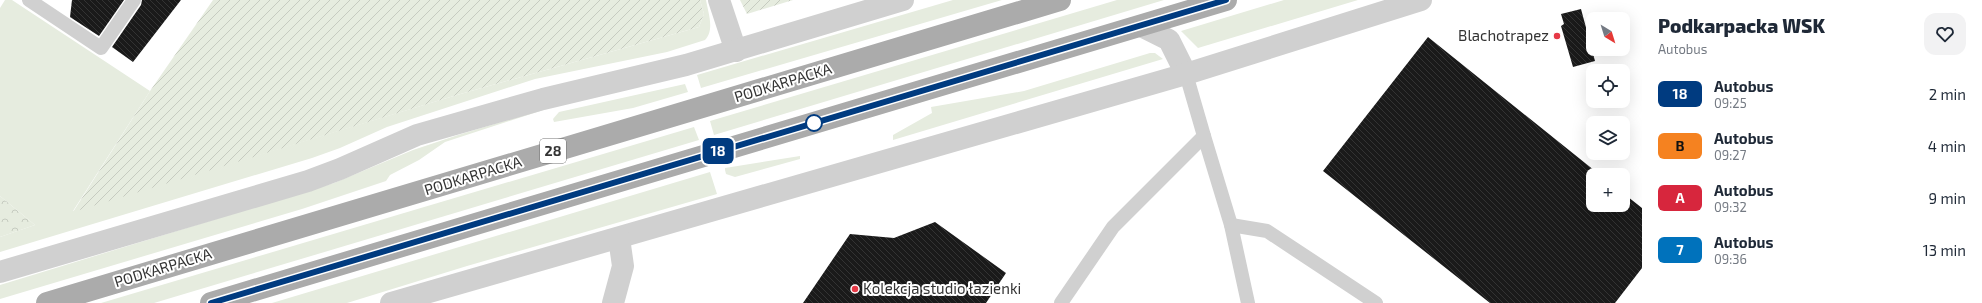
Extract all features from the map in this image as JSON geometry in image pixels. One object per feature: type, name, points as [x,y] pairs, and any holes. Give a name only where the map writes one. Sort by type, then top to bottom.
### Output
[{"type":"main road","name":"PODKARPACKA","points":[[47,303],[1060,0]]},
{"type":"main road","points":[[211,303],[1226,0]]},
{"type":"street","points":[[719,0],[736,51]]},
{"type":"street","points":[[0,272],[308,181],[340,169],[417,135],[440,128],[544,99],[686,65],[904,0]]},
{"type":"street","points":[[392,303],[1186,74],[1421,0]]},
{"type":"street","points":[[1141,26],[1169,40],[1186,74]]},
{"type":"street","points":[[613,303],[623,266],[619,238]]},
{"type":"lane","points":[[29,0],[102,48],[134,0]]},
{"type":"lane","points":[[1186,74],[1231,225],[1248,303]]},
{"type":"lane","points":[[1061,303],[1112,227],[1204,136]]},
{"type":"lane","points":[[1231,225],[1267,231],[1376,303]]},
{"type":"green space","points":[[5,0],[12,0],[150,91],[73,211],[457,95],[699,27],[704,14],[700,0],[706,0],[710,31],[705,40],[667,52],[535,79],[387,127],[340,148],[312,158],[0,252],[0,237],[35,225],[0,196],[0,8]]},
{"type":"green space","points":[[213,0],[700,0],[704,14],[699,27],[457,95],[73,212],[150,91]]},
{"type":"green space","points":[[740,0],[793,0],[747,14]]},
{"type":"green space","points":[[953,0],[1002,0],[701,88],[697,75]]},
{"type":"green space","points":[[1117,0],[1164,0],[714,135],[710,121]]},
{"type":"green space","points":[[1284,0],[1358,0],[1198,48],[1181,31]]},
{"type":"green space","points":[[1150,53],[1155,53],[1163,59],[893,140],[893,135],[932,113],[931,107],[1024,91]]},
{"type":"green space","points":[[685,84],[688,92],[633,108],[554,122],[553,119],[559,112]]},
{"type":"green space","points":[[571,101],[445,142],[419,160],[390,175],[386,181],[302,209],[0,299],[0,285],[334,183],[413,150]]},
{"type":"green space","points":[[694,127],[699,140],[154,303],[101,303]]},
{"type":"green space","points":[[800,156],[800,159],[735,177],[726,174],[725,170],[725,168]]},
{"type":"green space","points":[[710,172],[717,194],[467,266],[347,303],[272,303]]},
{"type":"green space","points":[[0,196],[35,225],[0,237]]},
{"type":"building","points":[[72,0],[124,0],[99,36],[70,17]]},
{"type":"building","points":[[142,0],[181,0],[133,62],[112,47],[141,5]]},
{"type":"building","points":[[1581,9],[1586,28],[1586,56],[1594,56],[1595,61],[1573,67],[1561,26],[1564,24],[1561,14]]},
{"type":"building","points":[[1428,37],[1591,168],[1586,168],[1586,212],[1630,212],[1630,199],[1642,208],[1642,268],[1615,303],[1490,303],[1323,171]]},
{"type":"building","points":[[935,222],[1006,273],[986,303],[803,303],[850,234],[894,238]]},
{"type":"bus line","name":"18","points":[[211,303],[1226,0]]},
{"type":"place","name":"Blachotrapez","points":[[1557,36]]},
{"type":"place","name":"Kolekcja studio łazienki","points":[[855,289]]}]
